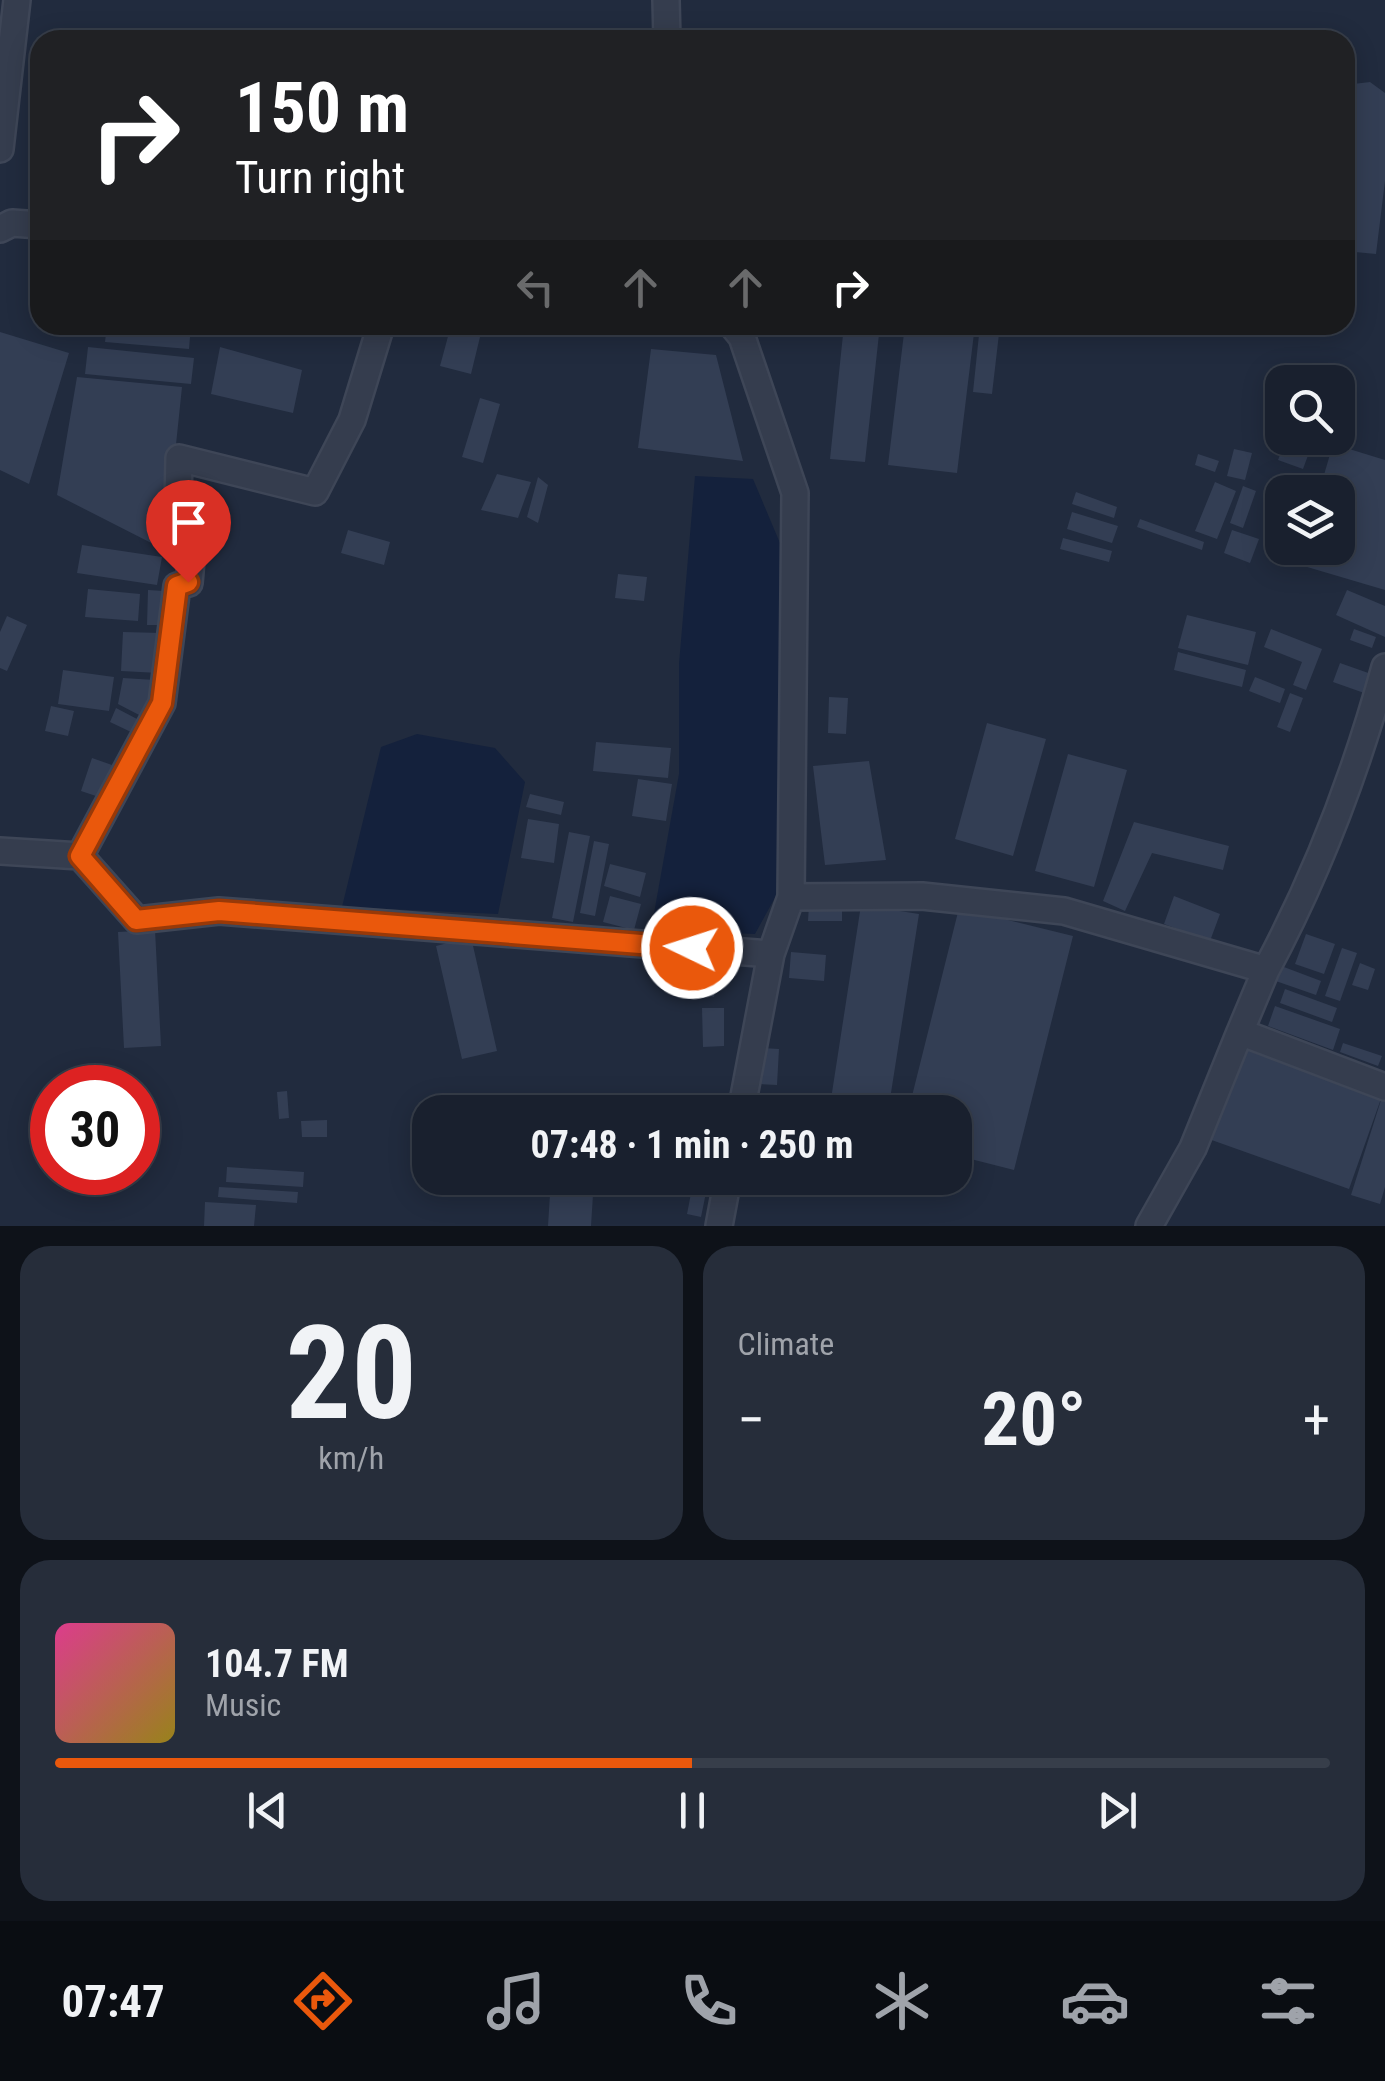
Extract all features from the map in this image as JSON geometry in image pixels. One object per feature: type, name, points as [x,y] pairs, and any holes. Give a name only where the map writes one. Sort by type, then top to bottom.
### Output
[{"type":"street","points":[[0,150],[17,0]]},
{"type":"street","points":[[666,0],[666,30]]},
{"type":"street","points":[[0,228],[12,223],[30,224]]},
{"type":"street","points":[[80,856],[162,703],[177,586],[188,582],[192,549],[176,548],[179,458],[315,492],[352,420],[378,335]]},
{"type":"street","points":[[740,335],[795,493],[791,896],[770,954],[743,1095]]},
{"type":"street","points":[[1149,1226],[1193,1148],[1266,970],[1305,897],[1350,785],[1385,667]]},
{"type":"street","points":[[0,850],[80,856],[136,920],[219,911],[770,954]]},
{"type":"street","points":[[791,896],[922,896],[1064,911],[1266,970]]},
{"type":"street","points":[[1240,1032],[1385,1087]]},
{"type":"street","points":[[719,1226],[725,1195]]},
{"type":"water","points":[[695,476],[753,479],[785,555],[789,872],[755,934],[651,930],[679,774],[679,664]]},
{"type":"water","points":[[417,734],[495,748],[525,782],[498,914],[342,907],[381,747]]},
{"type":"building","points":[[1370,82],[1385,93],[1385,181],[1376,254],[1355,252],[1355,84]]},
{"type":"building","points":[[0,332],[69,353],[29,484],[0,470]]},
{"type":"building","points":[[106,335],[190,335],[189,349],[105,342]]},
{"type":"building","points":[[448,335],[480,337],[471,374],[440,366]]},
{"type":"building","points":[[843,335],[879,335],[865,462],[830,459]]},
{"type":"building","points":[[904,335],[974,335],[957,473],[888,465]]},
{"type":"building","points":[[979,335],[999,335],[992,394],[973,392]]},
{"type":"building","points":[[88,347],[194,358],[191,384],[85,374]]},
{"type":"building","points":[[220,347],[302,370],[293,413],[211,394]]},
{"type":"building","points":[[651,349],[716,355],[743,461],[638,448]]},
{"type":"building","points":[[77,377],[182,387],[165,550],[57,495]]},
{"type":"building","points":[[480,398],[500,404],[483,463],[462,457]]},
{"type":"building","points":[[1234,449],[1252,453],[1245,480],[1227,476]]},
{"type":"building","points":[[1355,451],[1385,460],[1385,590],[1300,565],[1355,565],[1355,475],[1324,475],[1330,455],[1355,455]]},
{"type":"building","points":[[1198,454],[1219,461],[1215,472],[1195,465]]},
{"type":"building","points":[[1280,455],[1308,455],[1303,469],[1278,460]]},
{"type":"building","points":[[497,474],[531,482],[518,518],[481,510]]},
{"type":"building","points":[[538,477],[548,485],[538,523],[527,517]]},
{"type":"building","points":[[1215,482],[1236,491],[1217,539],[1195,531]]},
{"type":"building","points":[[1243,486],[1256,491],[1243,528],[1230,523]]},
{"type":"building","points":[[1076,492],[1117,507],[1114,518],[1072,504]]},
{"type":"building","points":[[1072,512],[1118,526],[1112,543],[1067,529]]},
{"type":"building","points":[[1140,519],[1204,542],[1202,550],[1137,527]]},
{"type":"building","points":[[348,530],[390,542],[384,565],[341,553]]},
{"type":"building","points":[[1232,530],[1259,539],[1250,563],[1224,553]]},
{"type":"building","points":[[1063,538],[1112,551],[1109,562],[1060,549]]},
{"type":"building","points":[[82,545],[162,557],[157,585],[77,573]]},
{"type":"building","points":[[618,574],[647,577],[644,601],[615,598]]},
{"type":"building","points":[[88,589],[140,594],[138,621],[85,617]]},
{"type":"building","points":[[148,590],[164,591],[162,625],[147,625]]},
{"type":"building","points":[[1347,590],[1385,606],[1385,637],[1336,615]]},
{"type":"building","points":[[1187,615],[1256,632],[1248,665],[1178,648]]},
{"type":"building","points":[[7,616],[27,625],[7,671],[0,668],[0,632]]},
{"type":"building","points":[[1271,629],[1322,649],[1306,690],[1293,685],[1302,662],[1264,647]]},
{"type":"building","points":[[1354,629],[1376,637],[1372,648],[1350,640]]},
{"type":"building","points":[[123,632],[161,633],[159,673],[121,671]]},
{"type":"building","points":[[1178,652],[1246,670],[1242,687],[1174,670]]},
{"type":"building","points":[[1340,663],[1374,675],[1367,694],[1333,682]]},
{"type":"building","points":[[63,670],[114,677],[109,711],[58,704]]},
{"type":"building","points":[[1255,677],[1285,689],[1280,703],[1249,691]]},
{"type":"building","points":[[123,678],[155,680],[143,717],[118,704]]},
{"type":"building","points":[[1290,693],[1303,698],[1290,732],[1277,727]]},
{"type":"building","points":[[829,697],[848,698],[846,734],[828,733]]},
{"type":"building","points":[[51,706],[74,711],[68,736],[45,731]]},
{"type":"building","points":[[116,708],[137,719],[131,732],[110,722]]},
{"type":"building","points":[[987,723],[1046,739],[1013,856],[955,839]]},
{"type":"building","points":[[596,742],[671,748],[668,778],[593,771]]},
{"type":"building","points":[[1068,754],[1127,770],[1094,887],[1035,871]]},
{"type":"building","points":[[92,758],[112,765],[102,798],[81,791]]},
{"type":"building","points":[[869,761],[886,860],[825,865],[813,766]]},
{"type":"building","points":[[638,779],[672,784],[666,821],[632,816]]},
{"type":"building","points":[[530,794],[564,802],[561,815],[526,807]]},
{"type":"building","points":[[528,819],[559,824],[554,863],[521,858]]},
{"type":"building","points":[[1134,822],[1229,846],[1223,870],[1152,853],[1125,911],[1103,901]]},
{"type":"building","points":[[569,832],[590,836],[573,922],[552,918]]},
{"type":"building","points":[[594,841],[609,844],[595,916],[580,913]]},
{"type":"building","points":[[610,864],[646,873],[640,897],[604,886]]},
{"type":"building","points":[[610,896],[641,904],[634,930],[603,922]]},
{"type":"building","points":[[1174,896],[1220,914],[1210,941],[1164,924]]},
{"type":"building","points":[[809,905],[842,906],[842,921],[808,921]]},
{"type":"building","points":[[861,905],[919,914],[891,1095],[832,1095]]},
{"type":"building","points":[[959,908],[1073,936],[1014,1170],[972,1159],[972,1095],[912,1095]]},
{"type":"building","points":[[155,930],[161,1046],[124,1048],[118,932]]},
{"type":"building","points":[[1306,934],[1335,944],[1324,974],[1295,964]]},
{"type":"building","points":[[471,937],[497,1051],[462,1059],[436,946]]},
{"type":"building","points":[[1342,948],[1357,953],[1340,1001],[1325,996]]},
{"type":"building","points":[[663,949],[722,962],[714,997],[655,983]]},
{"type":"building","points":[[791,952],[826,955],[824,981],[789,978]]},
{"type":"building","points":[[1360,963],[1375,969],[1368,990],[1352,985]]},
{"type":"building","points":[[1276,964],[1321,981],[1316,995],[1270,979]]},
{"type":"building","points":[[1285,989],[1337,1008],[1332,1022],[1280,1003]]},
{"type":"building","points":[[1275,1006],[1340,1029],[1333,1050],[1268,1026]]},
{"type":"building","points":[[702,1008],[724,1008],[724,1046],[703,1047]]},
{"type":"building","points":[[1240,1042],[1383,1093],[1349,1189],[1206,1138]]},
{"type":"building","points":[[1343,1043],[1382,1056],[1378,1066],[1340,1052]]},
{"type":"building","points":[[760,1048],[779,1049],[777,1085],[759,1084]]},
{"type":"building","points":[[287,1091],[289,1118],[279,1119],[277,1092]]},
{"type":"building","points":[[1381,1100],[1385,1101],[1385,1187],[1380,1204],[1351,1195]]},
{"type":"building","points":[[327,1120],[327,1137],[302,1137],[301,1121]]},
{"type":"building","points":[[227,1167],[304,1172],[303,1187],[226,1182]]},
{"type":"building","points":[[219,1187],[298,1192],[297,1203],[218,1197]]},
{"type":"building","points":[[550,1195],[593,1195],[591,1226],[548,1226]]},
{"type":"building","points":[[691,1195],[706,1195],[701,1217],[687,1214]]},
{"type":"building","points":[[205,1202],[256,1205],[254,1226],[204,1226]]},
{"type":"route","points":[[188,582],[177,586],[162,703],[80,856],[136,920],[219,911],[692,948]]}]
